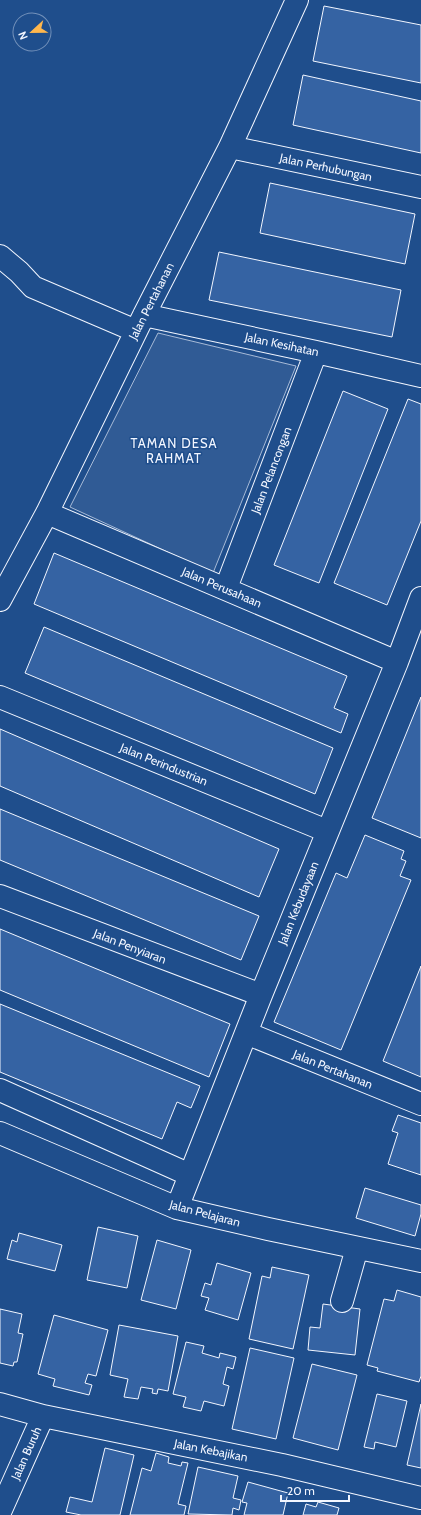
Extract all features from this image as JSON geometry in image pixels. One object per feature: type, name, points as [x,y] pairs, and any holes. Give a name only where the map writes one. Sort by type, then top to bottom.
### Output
[{"type":"street","name":"Jalan Pertahanan","points":[[0,600],[47,513],[140,323],[230,147],[297,0]]},
{"type":"street","name":"Jalan Perhubungan","points":[[230,147],[421,187]]},
{"type":"street","name":"Jalan Kesihatan","points":[[3,266],[19,272],[33,287],[140,323],[316,352],[421,376]]},
{"type":"street","name":"Jalan Pelancongan","points":[[226,588],[316,352]]},
{"type":"street","name":"Jalan Perusahaan","points":[[47,513],[397,662]]},
{"type":"street","name":"Jalan Kebudayaan","points":[[177,1208],[327,831],[397,662],[421,598]]},
{"type":"street","name":"Jalan Perindustrian","points":[[0,697],[327,831]]},
{"type":"street","name":"Jalan Penyiaran","points":[[0,896],[261,995]]},
{"type":"street","name":"Jalan Pertahanan","points":[[246,1033],[421,1104]]},
{"type":"street","points":[[0,1090],[190,1175]]},
{"type":"street","name":"Jalan Pelajaran","points":[[0,1133],[177,1208],[421,1261]]},
{"type":"street","points":[[342,1301],[357,1248]]},
{"type":"street","name":"Jalan Kebajikan","points":[[0,1404],[43,1416],[282,1465],[421,1498]]},
{"type":"street","name":"Jalan Buruh","points":[[0,1512],[43,1416]]},
{"type":"shaded area","points":[[158,333],[296,366],[213,573],[70,507]]},
{"type":"building","points":[[324,6],[421,25],[421,83],[313,61]]},
{"type":"building","points":[[303,75],[421,101],[421,153],[293,125]]},
{"type":"building","points":[[270,183],[415,214],[405,264],[260,233]]},
{"type":"building","points":[[219,252],[401,290],[392,337],[209,300]]},
{"type":"building","points":[[343,391],[388,409],[319,583],[274,565]]},
{"type":"building","points":[[408,399],[421,404],[421,521],[387,605],[334,583]]},
{"type":"building","points":[[54,553],[347,676],[334,708],[348,714],[341,733],[34,604]]},
{"type":"building","points":[[44,627],[333,748],[315,794],[25,673]]},
{"type":"building","points":[[421,697],[421,838],[372,818]]},
{"type":"building","points":[[0,729],[279,849],[259,897],[0,786]]},
{"type":"building","points":[[0,809],[259,916],[241,960],[0,860]]},
{"type":"building","points":[[365,835],[404,851],[401,859],[406,861],[400,876],[411,880],[341,1050],[274,1022],[336,873],[347,878]]},
{"type":"building","points":[[0,929],[230,1024],[209,1077],[0,990]]},
{"type":"building","points":[[421,966],[421,1077],[383,1061]]},
{"type":"building","points":[[0,1004],[200,1086],[191,1108],[177,1102],[162,1139],[0,1072]]},
{"type":"building","points":[[398,1115],[421,1123],[421,1175],[388,1164],[398,1133],[392,1131]]},
{"type":"building","points":[[365,1188],[421,1205],[421,1214],[415,1236],[356,1218]]},
{"type":"building","points":[[98,1227],[138,1236],[127,1288],[87,1280]]},
{"type":"building","points":[[19,1233],[62,1245],[55,1271],[7,1259],[12,1240],[17,1242]]},
{"type":"building","points":[[157,1240],[191,1250],[176,1309],[141,1300]]},
{"type":"building","points":[[217,1263],[251,1273],[238,1320],[205,1310],[209,1298],[201,1296],[205,1283],[211,1285]]},
{"type":"building","points":[[272,1267],[309,1275],[293,1349],[249,1339],[262,1276],[270,1278]]},
{"type":"building","points":[[397,1290],[421,1297],[421,1376],[419,1382],[377,1371],[378,1368],[367,1365],[384,1299],[394,1301]]},
{"type":"building","points":[[323,1304],[360,1309],[355,1355],[308,1350],[310,1327],[320,1328]]},
{"type":"building","points":[[0,1309],[22,1314],[18,1333],[23,1334],[17,1362],[14,1362],[13,1366],[0,1363]]},
{"type":"building","points":[[54,1315],[108,1330],[96,1376],[88,1374],[85,1383],[92,1385],[89,1395],[53,1386],[55,1379],[38,1374]]},
{"type":"building","points":[[119,1325],[178,1336],[168,1391],[158,1389],[157,1394],[152,1393],[153,1389],[141,1387],[138,1399],[124,1397],[128,1379],[110,1375]]},
{"type":"building","points":[[186,1342],[204,1346],[202,1353],[219,1358],[220,1353],[236,1357],[233,1369],[227,1367],[223,1384],[229,1386],[224,1406],[204,1401],[201,1411],[183,1407],[186,1397],[173,1394]]},
{"type":"building","points":[[250,1348],[294,1358],[276,1439],[232,1429]]},
{"type":"building","points":[[312,1364],[357,1375],[338,1450],[293,1438]]},
{"type":"building","points":[[377,1394],[407,1401],[396,1447],[375,1442],[374,1449],[364,1447]]},
{"type":"building","points":[[421,1404],[421,1468],[407,1465]]},
{"type":"building","points":[[105,1448],[134,1455],[120,1515],[81,1515],[66,1512],[70,1497],[92,1502]]},
{"type":"building","points":[[156,1453],[169,1457],[168,1463],[181,1466],[182,1462],[188,1463],[178,1504],[186,1506],[184,1515],[130,1515],[142,1468],[151,1471]]},
{"type":"building","points":[[198,1467],[238,1476],[233,1498],[241,1500],[239,1510],[233,1508],[232,1515],[188,1514]]},
{"type":"building","points":[[248,1482],[288,1493],[283,1515],[244,1515],[247,1503],[242,1502]]},
{"type":"building","points":[[318,1502],[339,1508],[337,1515],[303,1515],[306,1504],[316,1507]]},
{"type":"district","name":"TAMAN DESA RAHMAT","points":[[174,450]]}]
